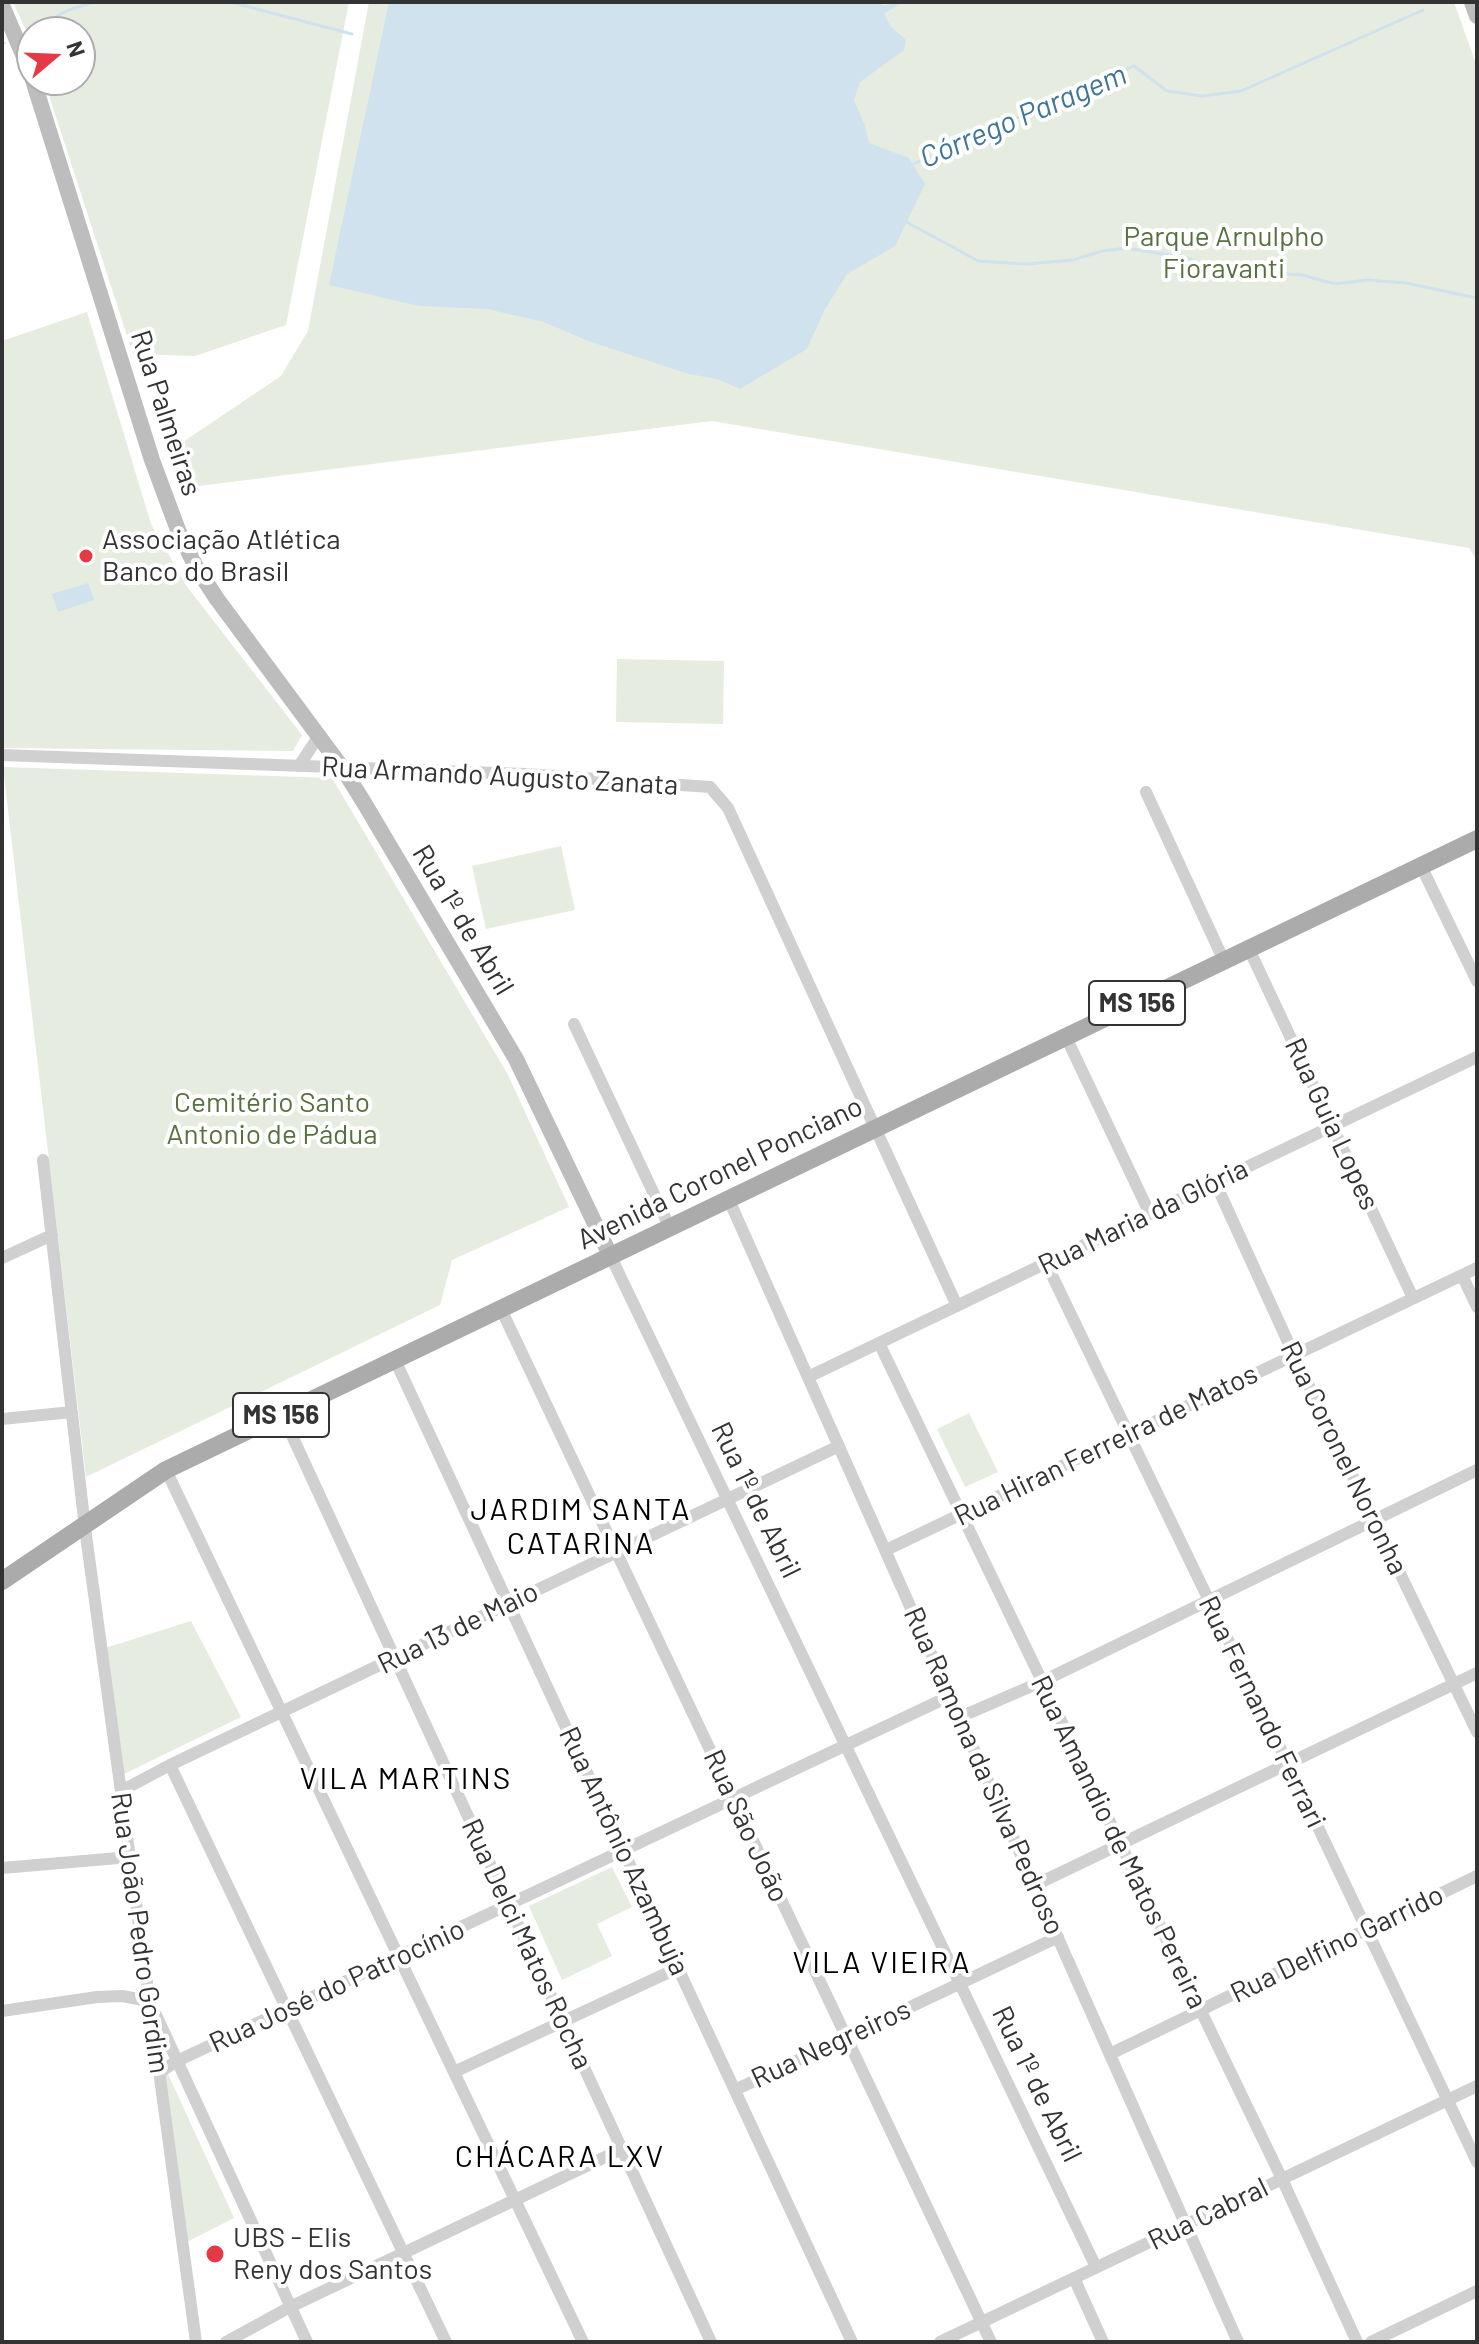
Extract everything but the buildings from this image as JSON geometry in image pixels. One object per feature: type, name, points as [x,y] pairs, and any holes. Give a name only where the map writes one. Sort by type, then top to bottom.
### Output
[{"type":"main road","name":"Avenida Coronel Ponciano","points":[[2,1581],[166,1470],[1477,839]]},
{"type":"street","points":[[1472,2],[1477,16]]},
{"type":"street","name":"Rua Palmeiras","points":[[2,5],[16,36]]},
{"type":"street","name":"Rua Palmeiras","points":[[39,96],[157,476],[178,530],[196,567],[217,599],[343,769]]},
{"type":"street","points":[[299,766],[318,737]]},
{"type":"street","name":"Rua Armando Augusto Zanata","points":[[2,755],[525,774],[710,787],[728,808],[957,1306]]},
{"type":"street","name":"Rua 1º de Abril","points":[[343,769],[516,1059],[1096,2267]]},
{"type":"street","points":[[1146,792],[1224,961]]},
{"type":"street","points":[[1421,866],[1477,981]]},
{"type":"street","name":"Rua Guia Lopes","points":[[1249,949],[1413,1298]]},
{"type":"street","points":[[574,1024],[670,1228]]},
{"type":"street","points":[[1066,1037],[1150,1214]]},
{"type":"street","name":"Rua Maria da Glória","points":[[808,1377],[1477,1057]]},
{"type":"street","name":"Rua João Pedro Gordim","points":[[43,1160],[85,1524],[196,2342]]},
{"type":"street","name":"Rua Coronel Noronha","points":[[1215,1182],[1294,1355],[1477,1732]]},
{"type":"street","name":"Rua Ramona da Silva Pedroso","points":[[729,1200],[1238,2342]]},
{"type":"street","points":[[2,1258],[52,1235]]},
{"type":"street","name":"Rua Fernando Ferrari","points":[[1046,1263],[1477,2162]]},
{"type":"street","name":"Rua Hiran Ferreira de Matos","points":[[886,1550],[1477,1268]]},
{"type":"street","points":[[1462,1275],[1477,1307]]},
{"type":"street","name":"Rua São João","points":[[501,1309],[991,2342]]},
{"type":"street","name":"Rua Amandio de Matos Pereira","points":[[879,1343],[1282,2179],[1357,2342]]},
{"type":"street","name":"Rua Antônio Azambuja","points":[[395,1360],[852,2342]]},
{"type":"street","points":[[2,1419],[72,1412]]},
{"type":"street","name":"Rua Delci Matos Rocha","points":[[282,1414],[711,2342]]},
{"type":"street","name":"Rua 13 de Maio","points":[[121,1791],[839,1446]]},
{"type":"street","points":[[166,1470],[583,2342]]},
{"type":"street","points":[[960,1717],[1041,1682],[1477,1470]]},
{"type":"street","points":[[1035,1885],[1477,1673]]},
{"type":"street","name":"Rua José do Patrocínio","points":[[159,2073],[175,2062],[950,1696]]},
{"type":"street","points":[[170,1765],[446,2342]]},
{"type":"street","points":[[2,1868],[130,1857]]},
{"type":"street","name":"Rua Delfino Garrido","points":[[1110,2054],[1477,1876]]},
{"type":"street","name":"Rua Negreiros","points":[[735,2090],[1058,1937]]},
{"type":"street","points":[[454,2072],[678,1968]]},
{"type":"street","points":[[2,2011],[97,1997],[122,1996],[149,2001],[307,2342]]},
{"type":"street","name":"Rua Cabral","points":[[940,2342],[1477,2086]]},
{"type":"street","points":[[226,2342],[290,2307],[622,2149]]},
{"type":"street","points":[[1074,2278],[1103,2342]]},
{"type":"street","points":[[1371,2342],[1477,2291]]},
{"type":"green space","points":[[13,2],[349,2],[286,325],[195,356],[133,354],[49,96],[96,96],[96,16],[19,16]]},
{"type":"green space","name":"Parque Arnulpho Fioravanti","points":[[369,2],[1454,2],[1477,67],[1477,561],[1469,548],[712,421],[183,488],[168,452],[281,376],[308,331]]},
{"type":"green space","name":"Associação Atlética Banco do Brasil","points":[[87,312],[151,524],[188,588],[302,735],[293,751],[2,748],[2,341]]},
{"type":"green space","points":[[617,659],[724,661],[723,724],[616,722]]},
{"type":"green space","name":"Cemitério Santo Antonio de Pádua","points":[[3,767],[332,778],[507,1073],[569,1207],[452,1260],[440,1305],[86,1477]]},
{"type":"green space","points":[[561,846],[575,910],[486,929],[472,866]]},
{"type":"green space","points":[[969,1413],[998,1472],[965,1487],[937,1429]]},
{"type":"green space","points":[[191,1621],[241,1717],[122,1775],[102,1649]]},
{"type":"green space","points":[[612,1867],[632,1907],[597,1924],[612,1956],[562,1980],[529,1906]]},
{"type":"green space","points":[[168,2074],[234,2218],[177,2247],[155,2080]]},
{"type":"water","points":[[389,2],[882,2],[882,6],[903,2],[884,14],[891,27],[906,40],[904,50],[860,82],[854,100],[869,143],[909,158],[925,184],[895,246],[847,274],[825,309],[807,349],[740,389],[717,379],[689,374],[588,341],[544,322],[487,309],[419,306],[329,285]]},
{"type":"water","points":[[88,583],[94,600],[58,612],[52,594]]},
{"type":"waterway","name":"Córrego Paragem","points":[[57,16],[94,2]]},
{"type":"waterway","name":"Córrego Paragem","points":[[230,2],[352,34]]},
{"type":"waterway","name":"Córrego Paragem","points":[[911,165],[1134,66],[1167,91],[1202,96],[1241,91],[1423,10]]},
{"type":"waterway","points":[[903,220],[978,261],[1026,264],[1073,260],[1102,251],[1127,248],[1186,258],[1228,271],[1302,275],[1335,284],[1367,280],[1406,283],[1477,298]]},
{"type":"place","name":"Associação Atlética Banco do Brasil","points":[[86,556]]},
{"type":"place","name":"UBS - Elis Reny dos Santos","points":[[215,2254]]},
{"type":"district","name":"JARDIM SANTA CATARINA","points":[[581,1527]]},
{"type":"district","name":"VILA MARTINS","points":[[406,1779]]},
{"type":"district","name":"VILA VIEIRA","points":[[882,1963]]},
{"type":"district","name":"CHÁCARA LXV","points":[[560,2157]]}]
